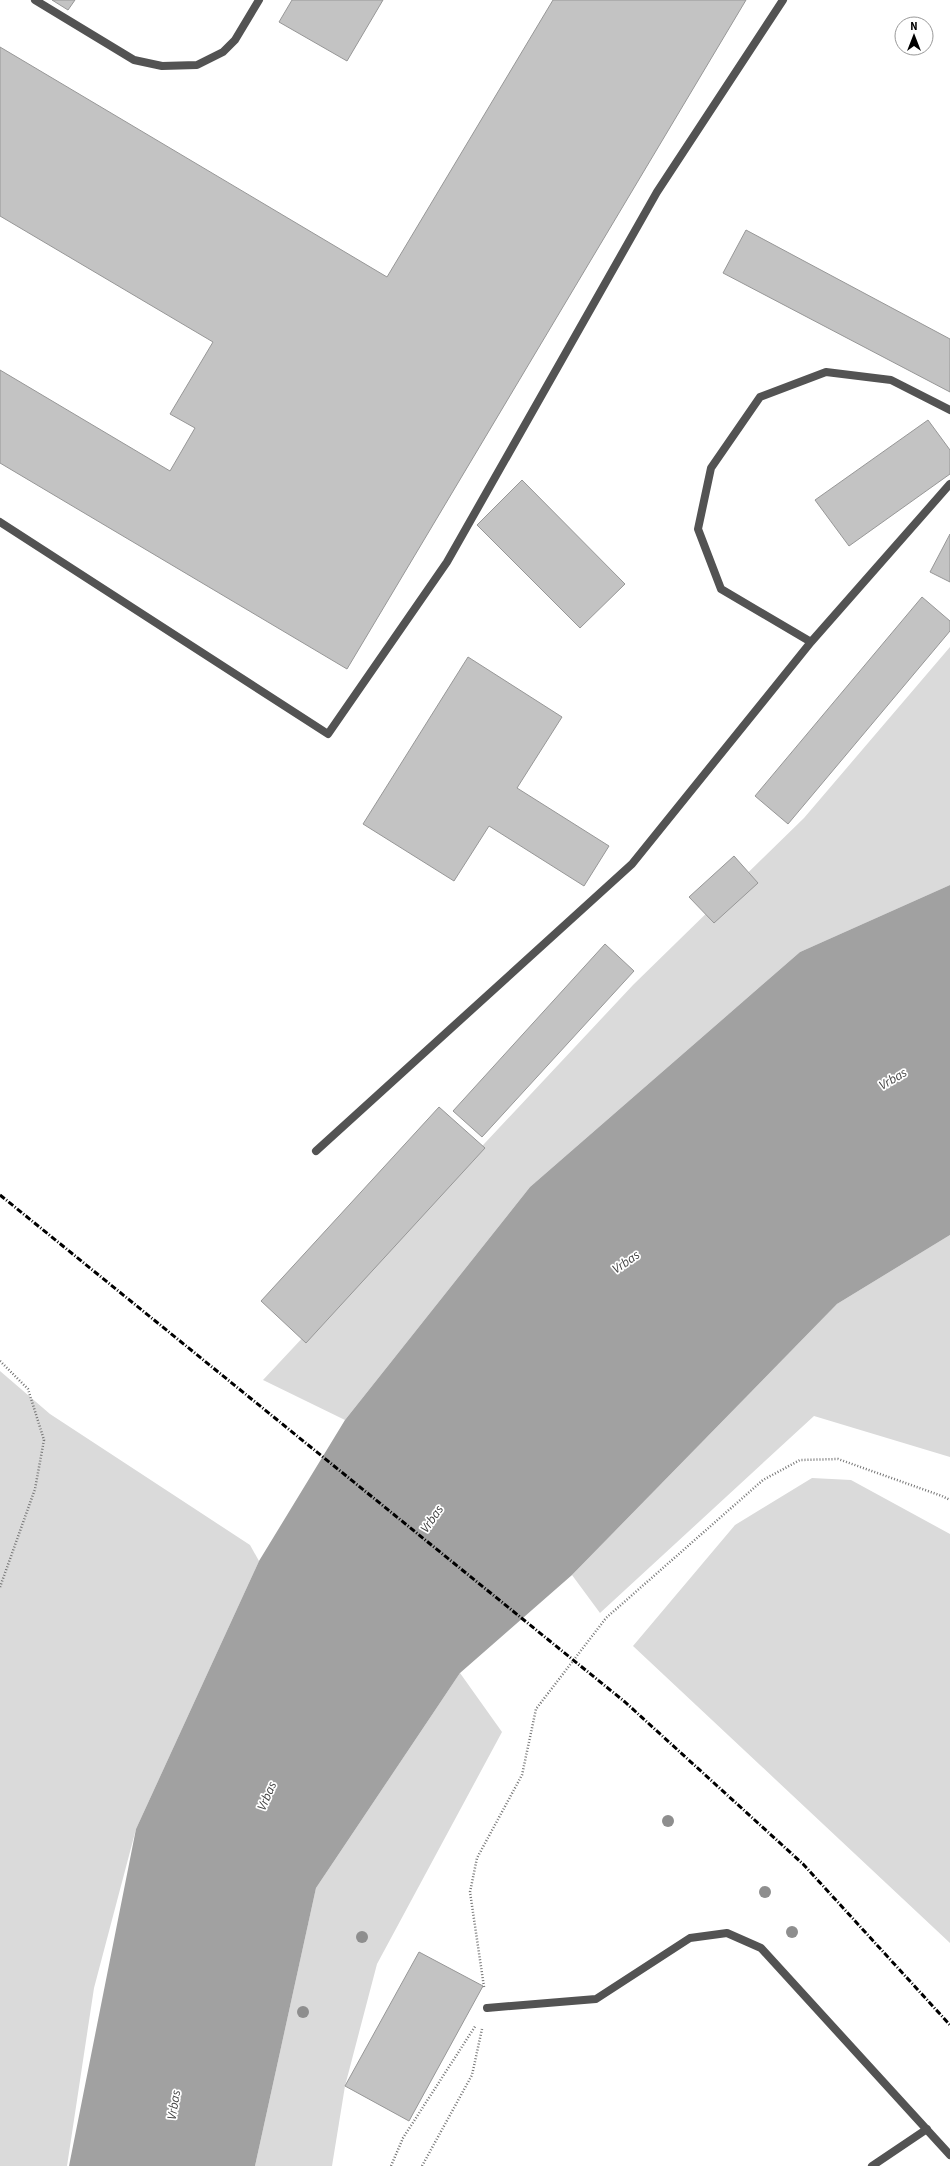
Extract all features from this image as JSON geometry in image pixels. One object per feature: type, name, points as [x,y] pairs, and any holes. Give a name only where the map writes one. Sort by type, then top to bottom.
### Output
[{"type":"lane","points":[[34,0],[134,60],[162,66],[197,65],[223,52],[235,40],[259,0]]},
{"type":"lane","points":[[0,522],[328,734],[447,562],[657,192],[783,0]]},
{"type":"lane","points":[[811,642],[721,589],[698,528],[711,468],[760,397],[826,372],[891,380],[950,410]]},
{"type":"lane","points":[[316,1151],[632,864],[811,642],[950,484]]},
{"type":"lane","points":[[487,2008],[596,1999],[690,1938],[727,1933],[761,1948],[950,2155]]},
{"type":"lane","points":[[872,2166],[927,2129]]},
{"type":"path","points":[[0,1361],[28,1389],[44,1440],[35,1489],[0,1586]]},
{"type":"path","points":[[422,2166],[472,2076],[487,2008],[470,1892],[477,1858],[522,1775],[536,1709],[606,1618],[763,1480],[800,1460],[838,1459],[950,1500]]},
{"type":"path","points":[[391,2166],[403,2138],[487,2008]]},
{"type":"shaded area","points":[[950,647],[950,885],[800,952],[530,1187],[345,1420],[263,1380],[633,985],[804,818]]},
{"type":"shaded area","points":[[950,1235],[950,1457],[814,1416],[600,1613],[572,1575],[837,1304]]},
{"type":"shaded area","points":[[0,1371],[50,1414],[250,1545],[259,1561],[136,1829],[94,1988],[67,2166],[0,2166]]},
{"type":"shaded area","points":[[812,1478],[851,1480],[950,1534],[950,1943],[633,1646],[735,1525]]},
{"type":"shaded area","points":[[460,1673],[502,1732],[377,1964],[345,2086],[332,2166],[255,2166],[316,1888]]},
{"type":"water","name":"Vrbas","points":[[950,885],[950,1235],[837,1304],[572,1575],[460,1673],[316,1888],[255,2166],[69,2166],[136,1829],[259,1561],[345,1420],[530,1187],[800,952]]},
{"type":"building","points":[[52,0],[75,0],[68,10]]},
{"type":"building","points":[[292,0],[383,0],[347,61],[279,22]]},
{"type":"building","points":[[553,0],[746,0],[347,669],[0,463],[0,370],[170,471],[195,428],[170,414],[213,342],[0,216],[0,47],[387,277]]},
{"type":"building","points":[[746,230],[950,339],[950,392],[723,273]]},
{"type":"building","points":[[928,420],[950,450],[950,474],[849,546],[815,500]]},
{"type":"building","points":[[522,480],[625,584],[580,628],[477,525]]},
{"type":"building","points":[[950,534],[950,582],[930,572]]},
{"type":"building","points":[[922,597],[950,621],[950,631],[788,824],[755,796]]},
{"type":"building","points":[[468,657],[562,717],[517,788],[609,846],[584,886],[489,826],[454,881],[363,824]]},
{"type":"building","points":[[734,856],[758,883],[714,923],[689,897]]},
{"type":"building","points":[[605,944],[634,971],[482,1137],[453,1111]]},
{"type":"building","points":[[439,1107],[485,1148],[306,1343],[261,1301]]},
{"type":"building","points":[[419,1952],[483,1986],[409,2121],[345,2086]]},
{"type":"railway","points":[[0,1195],[625,1702],[803,1864],[950,2025]]}]
